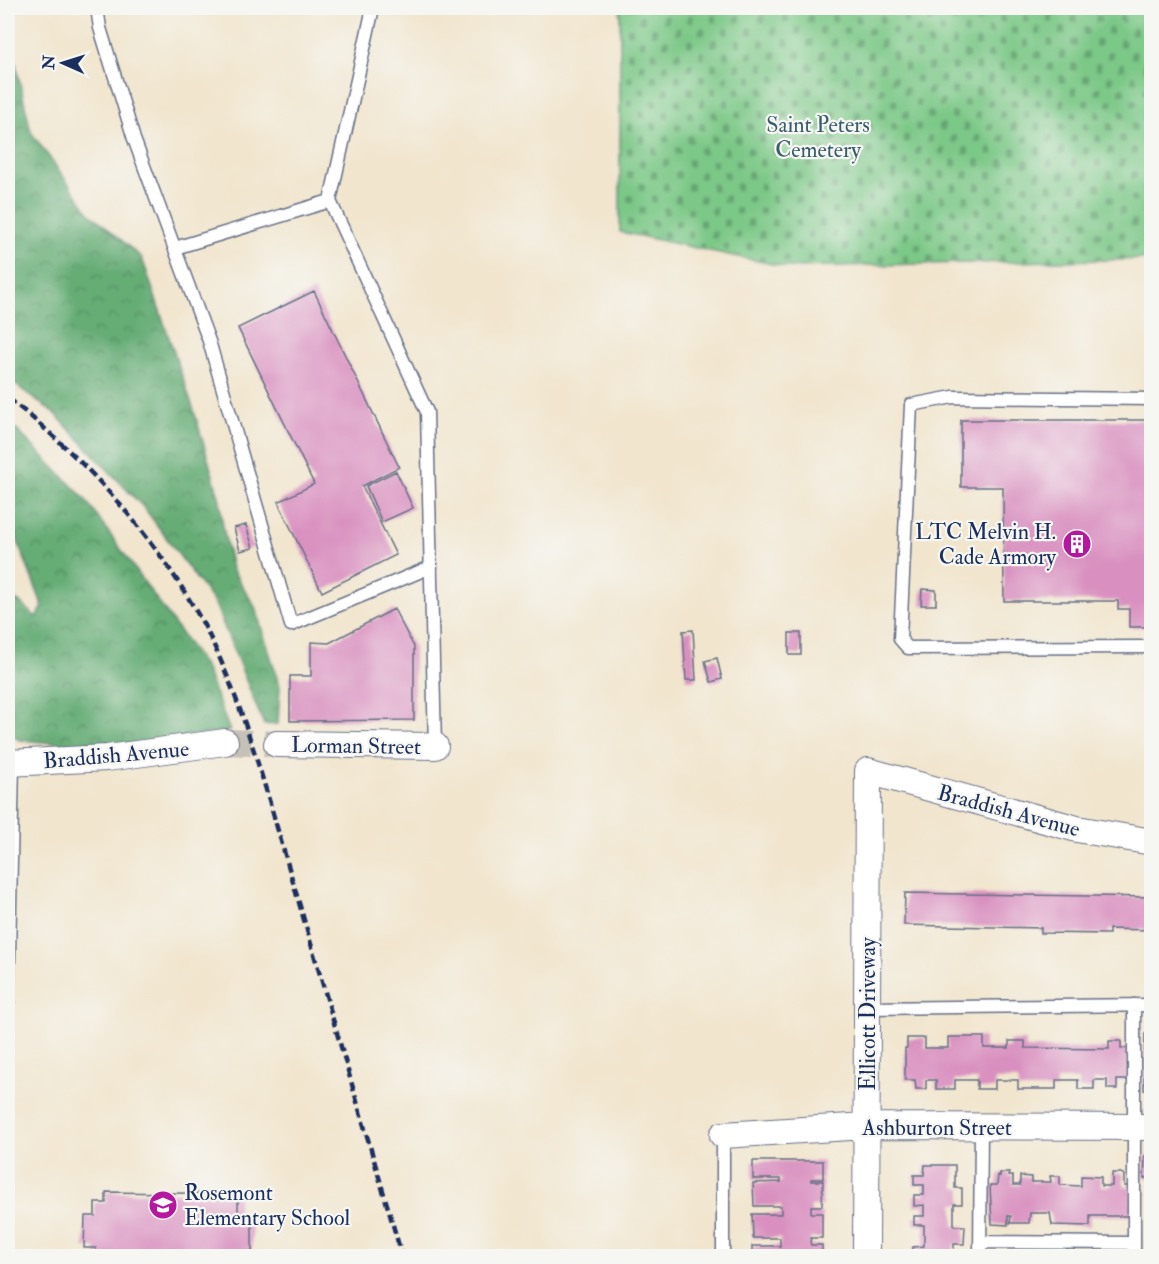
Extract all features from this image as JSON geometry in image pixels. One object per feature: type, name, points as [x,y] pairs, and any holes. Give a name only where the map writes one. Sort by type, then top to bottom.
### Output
[{"type":"street","name":"Braddish Avenue","points":[[10,763],[107,758],[225,742]]},
{"type":"street","name":"Lorman Street","points":[[277,744],[435,746]]},
{"type":"street","name":"Braddish Avenue","points":[[868,771],[1077,829],[1152,842]]},
{"type":"street","name":"Ellicott Driveway","points":[[866,1257],[868,771]]},
{"type":"street","name":"Ashburton Street","points":[[723,1135],[866,1126],[1143,1127]]},
{"type":"lane","points":[[97,8],[100,28],[134,139],[209,341],[291,625],[431,567]]},
{"type":"lane","points":[[373,8],[330,201],[427,412],[435,746]]},
{"type":"lane","points":[[175,248],[330,201]]},
{"type":"lane","points":[[1152,399],[953,397],[911,405],[900,639],[908,648],[1152,647]]},
{"type":"lane","points":[[8,1002],[10,763]]},
{"type":"lane","points":[[1134,1005],[1143,1127],[1134,1257]]},
{"type":"lane","points":[[867,1008],[1152,1005]]},
{"type":"lane","points":[[980,1257],[981,1126]]},
{"type":"lane","points":[[723,1135],[723,1257]]},
{"type":"lane","points":[[980,1242],[1134,1243]]},
{"type":"green space","name":"Saint Peters Cemetery","points":[[620,8],[1151,8],[1151,259],[786,267],[620,232]]},
{"type":"green space","points":[[8,29],[31,132],[89,212],[142,258],[194,411],[220,500],[232,569],[255,607],[280,686],[278,724],[264,725],[215,604],[145,509],[55,414],[8,379]]},
{"type":"green space","points":[[8,421],[85,499],[205,667],[230,731],[100,747],[19,740],[8,732],[8,595],[36,617],[43,607],[8,516]]},
{"type":"building","points":[[314,291],[399,467],[362,486],[396,555],[322,592],[278,502],[314,484],[238,328]]},
{"type":"building","name":"LTC Melvin H. Cade Armory","points":[[961,420],[1152,420],[1152,627],[1129,627],[1129,609],[1118,609],[1118,601],[1004,601],[1003,487],[961,487]]},
{"type":"building","points":[[396,471],[413,508],[382,522],[366,486]]},
{"type":"building","points":[[246,525],[253,548],[240,551],[234,528]]},
{"type":"building","points":[[922,589],[936,590],[936,605],[921,605]]},
{"type":"building","points":[[394,609],[414,647],[414,720],[290,721],[290,676],[311,676],[311,642],[329,643]]},
{"type":"building","points":[[693,630],[696,680],[686,680],[683,631]]},
{"type":"building","points":[[789,633],[801,633],[801,655],[789,655]]},
{"type":"building","points":[[717,658],[722,679],[711,682],[705,661]]},
{"type":"building","points":[[905,893],[1152,897],[1152,930],[1109,929],[1109,934],[1041,933],[1041,928],[904,925]]},
{"type":"building","points":[[1145,1034],[1152,1035],[1152,1090],[1144,1090]]},
{"type":"building","points":[[948,1037],[984,1037],[984,1048],[1009,1048],[1009,1041],[1025,1041],[1025,1048],[1109,1049],[1109,1041],[1121,1041],[1121,1049],[1128,1048],[1128,1080],[1117,1080],[1117,1089],[1107,1089],[1107,1080],[1094,1080],[1094,1089],[1078,1089],[1078,1080],[1056,1080],[1056,1089],[1018,1089],[1018,1080],[995,1080],[995,1089],[977,1089],[977,1080],[955,1080],[955,1089],[936,1089],[936,1080],[926,1080],[926,1089],[916,1089],[915,1080],[905,1080],[907,1038],[925,1038],[925,1048],[948,1048]]},
{"type":"building","points":[[1145,1156],[1152,1156],[1152,1178],[1144,1178]]},
{"type":"building","points":[[753,1161],[823,1161],[823,1179],[811,1179],[811,1181],[823,1181],[822,1206],[811,1206],[811,1213],[822,1213],[822,1238],[811,1238],[810,1242],[811,1245],[822,1245],[822,1256],[752,1256],[752,1246],[780,1246],[780,1238],[753,1238],[752,1214],[781,1214],[781,1206],[754,1206],[753,1183],[781,1182],[781,1179],[753,1179]]},
{"type":"building","points":[[925,1165],[955,1165],[955,1188],[962,1188],[962,1204],[954,1204],[954,1226],[965,1226],[964,1244],[954,1244],[954,1256],[913,1256],[913,1247],[924,1246],[924,1225],[914,1225],[914,1216],[924,1216],[924,1205],[914,1206],[914,1195],[924,1195],[924,1185],[914,1185],[914,1175],[924,1175]]},
{"type":"building","points":[[1000,1173],[1009,1173],[1008,1176],[1013,1176],[1013,1185],[1020,1185],[1020,1176],[1031,1177],[1031,1182],[1051,1182],[1050,1176],[1060,1176],[1060,1185],[1081,1186],[1081,1176],[1101,1177],[1101,1186],[1112,1186],[1112,1173],[1121,1173],[1124,1175],[1124,1186],[1132,1186],[1132,1216],[1090,1216],[1090,1226],[1052,1225],[1050,1213],[1030,1213],[1029,1223],[1010,1223],[1011,1216],[1008,1216],[1008,1225],[992,1224],[990,1185],[997,1185]]},
{"type":"building","points":[[106,1192],[238,1194],[238,1221],[252,1221],[252,1253],[241,1252],[241,1256],[96,1256],[96,1248],[84,1248],[85,1216],[95,1216],[95,1203],[106,1203]]},
{"type":"tunnel","points":[[225,742],[277,744]]},
{"type":"railway","points":[[8,398],[65,447],[118,502],[165,562],[186,594],[215,647],[240,709],[261,772],[402,1256]]},
{"type":"place","name":"LTC Melvin H. Cade Armory","points":[[1077,544]]},
{"type":"place","name":"Rosemont Elementary School","points":[[163,1205]]}]
